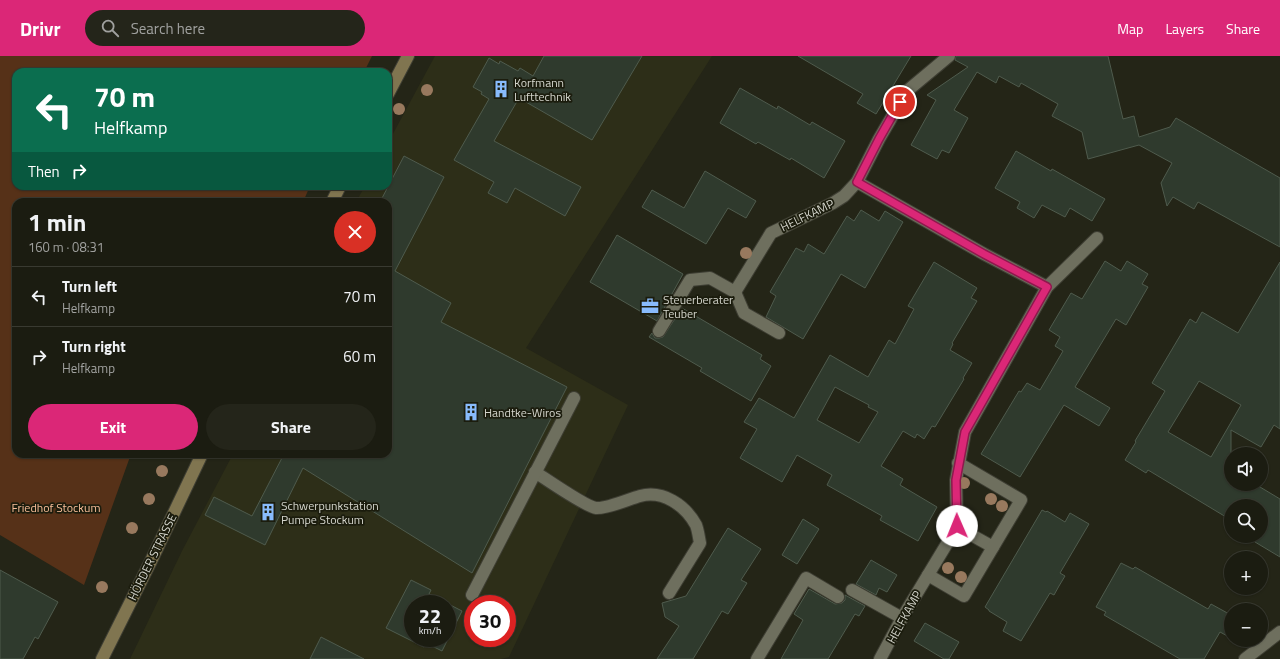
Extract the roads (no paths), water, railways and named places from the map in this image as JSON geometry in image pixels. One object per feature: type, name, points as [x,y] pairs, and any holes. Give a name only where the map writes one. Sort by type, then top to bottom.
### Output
[{"type":"main road","points":[[392,86],[408,56]]},
{"type":"main road","name":"HÖRDER STRASSE","points":[[102,659],[200,458]]},
{"type":"street","name":"HELFKAMP","points":[[735,292],[771,233],[833,203],[844,196],[857,182],[879,139],[907,91],[949,56]]},
{"type":"street","points":[[857,182],[984,254],[1047,287]]},
{"type":"street","points":[[993,547],[957,526],[956,480],[965,432],[1047,287],[1097,238]]},
{"type":"street","points":[[659,331],[690,280],[710,278],[735,292],[744,313],[778,333]]},
{"type":"street","points":[[472,595],[574,398]]},
{"type":"street","points":[[928,575],[964,596],[1021,500],[958,463]]},
{"type":"street","points":[[535,472],[586,504],[596,508],[652,494],[662,496],[683,509],[696,526],[700,543],[670,593]]},
{"type":"street","name":"HELFKAMP","points":[[880,659],[902,618],[957,526]]},
{"type":"street","points":[[757,659],[806,578],[838,597]]},
{"type":"street","points":[[852,590],[902,618]]},
{"type":"street","points":[[1245,659],[1280,632]]},
{"type":"place","name":"Korfmann Lufttechnik","points":[[501,89]]},
{"type":"place","name":"Steuerberater Teuber","points":[[650,306]]},
{"type":"place","name":"Handtke-Wiros","points":[[471,412]]},
{"type":"place","name":"Schwerpunkstation Pumpe Stockum","points":[[268,512]]},
{"type":"park label","name":"Friedhof Stockum","points":[[56,507]]}]
